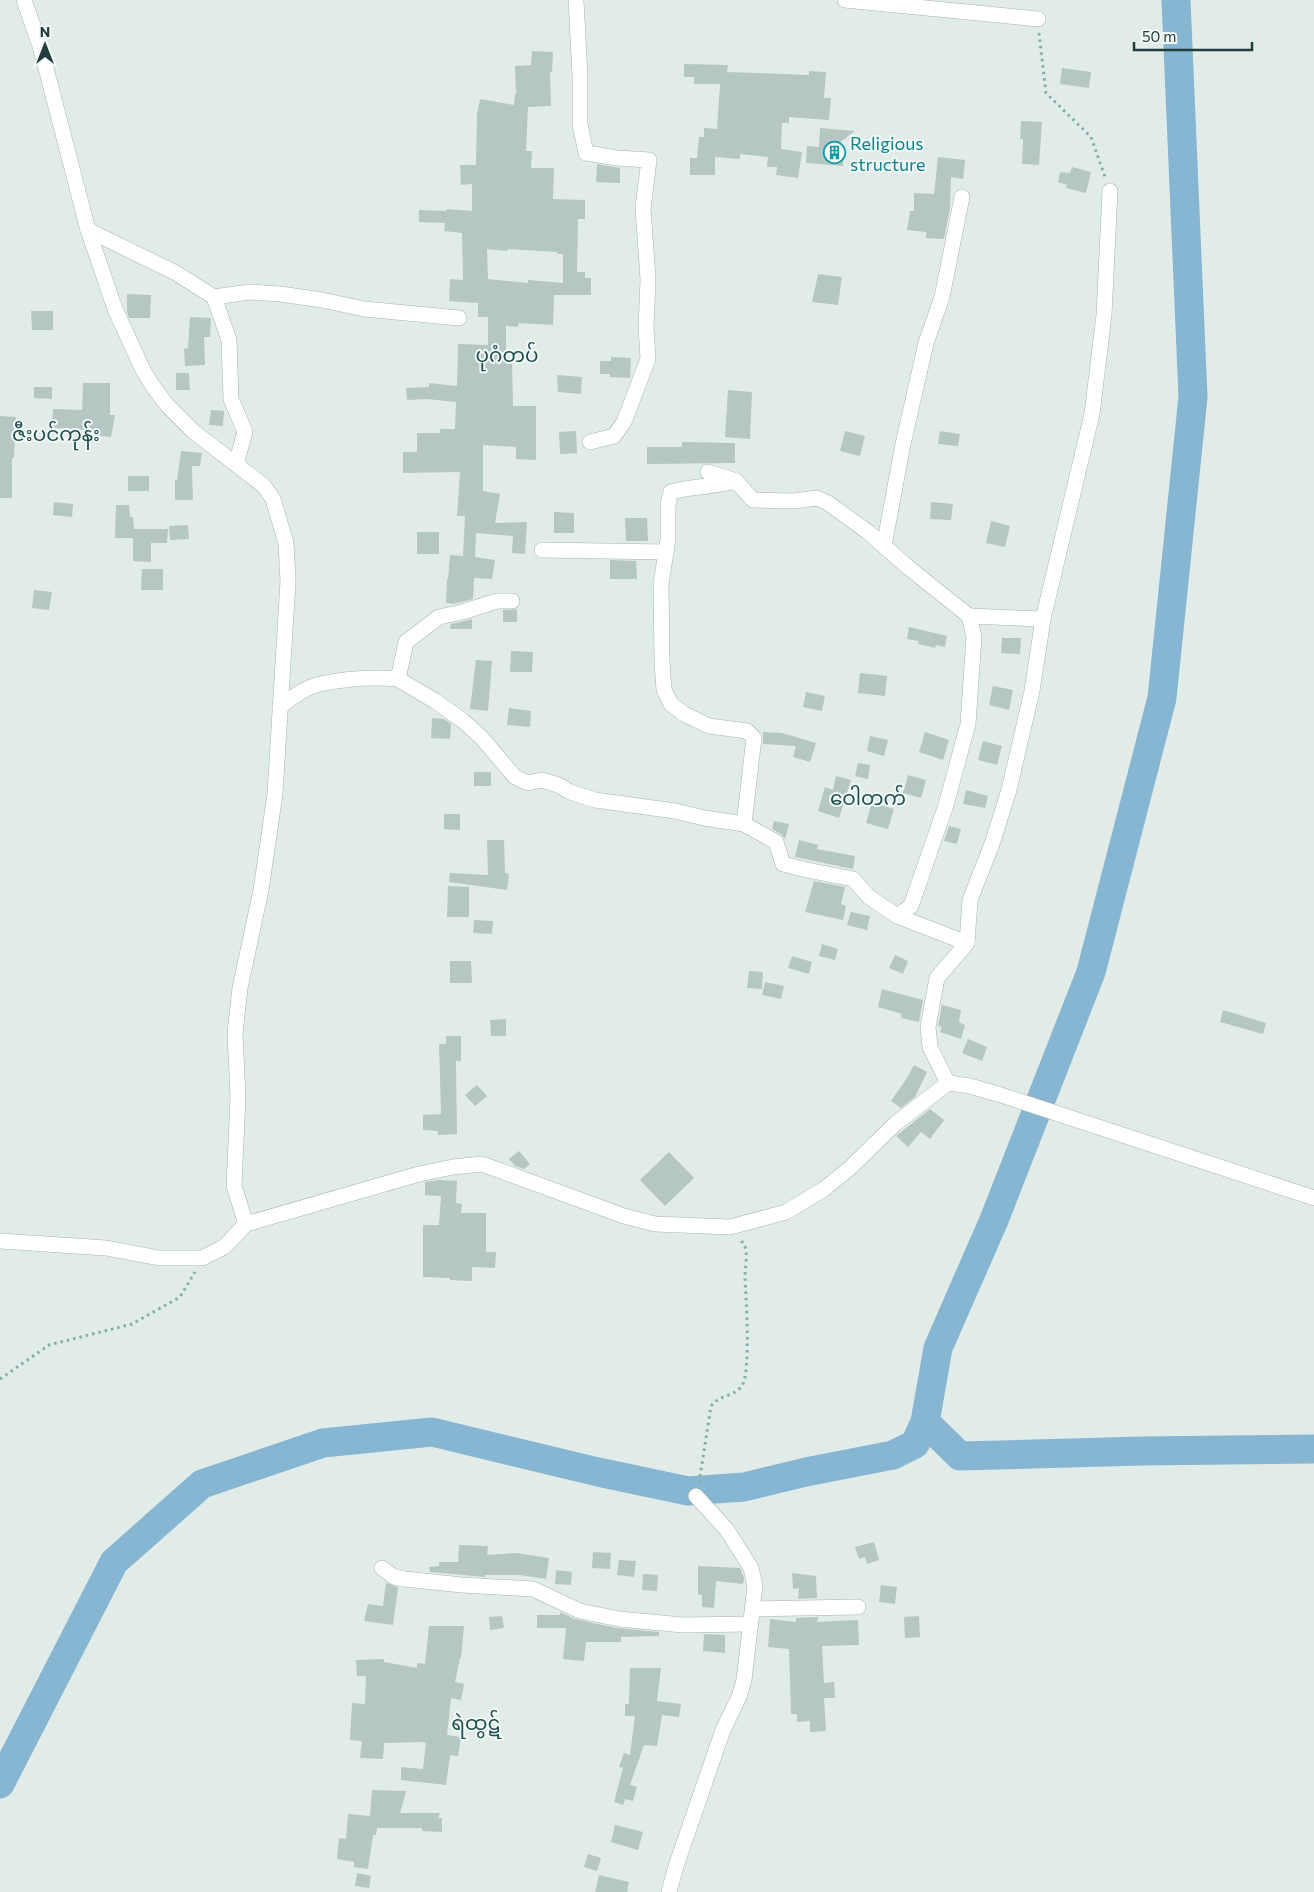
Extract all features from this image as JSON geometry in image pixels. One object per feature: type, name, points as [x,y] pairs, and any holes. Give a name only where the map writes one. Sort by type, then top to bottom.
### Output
[{"type":"street","points":[[24,0],[41,49],[88,230],[114,309],[152,385],[167,405],[194,432],[264,486],[273,499],[286,543],[288,581],[275,794],[261,890],[240,988],[235,1033],[238,1096],[234,1186],[246,1224]]},
{"type":"street","points":[[576,0],[580,75],[580,124],[586,153],[617,158],[649,160],[643,208],[648,278],[646,327],[648,360],[624,422],[614,436],[590,442]]},
{"type":"street","points":[[845,0],[1038,19]]},
{"type":"street","points":[[948,1083],[930,1047],[928,1027],[937,978],[967,943],[970,900],[992,844],[1009,790],[1032,690],[1043,619],[1092,414],[1104,315],[1110,190]]},
{"type":"street","points":[[884,546],[926,343],[942,297],[962,197]]},
{"type":"street","points":[[88,230],[176,273],[214,297],[229,340],[231,399],[245,432],[236,464]]},
{"type":"street","points":[[214,297],[249,292],[280,294],[364,309],[459,318]]},
{"type":"street","points":[[708,472],[736,481],[753,500],[793,501],[817,498],[828,503],[849,517],[968,616],[974,637],[968,724],[946,804],[911,906],[897,916]]},
{"type":"street","points":[[736,481],[670,492],[668,539],[661,584],[662,661],[664,690],[672,704],[684,714],[709,726],[747,731],[754,738],[744,824]]},
{"type":"street","points":[[542,550],[666,552]]},
{"type":"street","points":[[398,678],[406,642],[439,617],[497,601],[512,601]]},
{"type":"street","points":[[968,616],[1043,619]]},
{"type":"street","points":[[280,707],[302,692],[319,684],[398,678],[462,720],[481,737],[515,777],[528,783],[542,780],[594,800],[675,811],[704,818],[744,824],[776,842],[783,864],[854,880],[869,897],[897,916],[967,943]]},
{"type":"street","points":[[0,1241],[106,1248],[159,1258],[202,1258],[224,1247],[246,1224],[419,1174],[453,1167],[482,1164],[608,1210],[656,1224],[730,1228],[786,1212],[824,1189],[850,1168],[895,1124],[948,1083],[970,1086],[1000,1095],[1314,1198]]},
{"type":"street","points":[[669,1892],[676,1866],[723,1730],[739,1697],[744,1680],[755,1586],[751,1568],[727,1530],[696,1496]]},
{"type":"street","points":[[382,1568],[394,1576],[406,1579],[462,1585],[533,1589],[580,1611],[619,1619],[683,1625],[750,1624]]},
{"type":"street","points":[[753,1608],[858,1607]]},
{"type":"path","points":[[1038,19],[1046,93],[1091,138],[1110,190]]},
{"type":"path","points":[[696,1496],[711,1406],[716,1400],[742,1386],[744,1378],[747,1353],[746,1250],[745,1245],[730,1228]]},
{"type":"path","points":[[0,1379],[49,1345],[132,1324],[180,1297],[202,1258]]},
{"type":"building","points":[[532,51],[553,52],[552,72],[550,72],[551,106],[528,107],[526,151],[532,151],[531,168],[554,168],[553,199],[585,200],[585,219],[578,219],[577,272],[585,272],[585,278],[591,278],[591,295],[554,295],[553,325],[519,323],[518,327],[506,326],[506,358],[512,359],[513,406],[536,406],[536,460],[516,459],[516,447],[483,445],[483,491],[500,494],[495,523],[527,522],[525,554],[512,553],[513,536],[476,533],[475,557],[495,560],[492,579],[474,578],[473,599],[453,604],[446,603],[450,555],[463,556],[465,516],[457,516],[460,472],[403,473],[403,452],[417,452],[417,433],[440,433],[440,429],[455,429],[456,402],[427,399],[407,400],[406,388],[429,387],[429,383],[457,386],[458,344],[488,345],[488,317],[478,317],[478,303],[449,301],[450,279],[463,280],[462,233],[444,231],[445,223],[419,222],[419,210],[446,211],[447,209],[472,211],[472,184],[461,185],[460,165],[476,165],[477,114],[480,99],[514,105],[516,95],[515,66],[531,65]],"holes":[[[487,249],[507,251],[508,249],[563,254],[563,283],[528,280],[528,283],[488,279]]]},
{"type":"building","points":[[684,64],[728,65],[727,72],[809,75],[809,71],[826,72],[824,98],[831,98],[829,120],[789,117],[789,123],[782,123],[781,149],[802,152],[798,178],[776,175],[777,167],[767,167],[768,157],[740,154],[740,159],[715,157],[715,175],[690,175],[690,158],[697,158],[699,137],[704,137],[704,128],[717,129],[720,84],[694,84],[694,77],[684,77]]},
{"type":"building","points":[[1062,68],[1091,72],[1089,88],[1060,84]]},
{"type":"building","points":[[1021,121],[1042,122],[1039,165],[1022,164],[1023,139],[1020,139]]},
{"type":"building","name":"Religious structure","points":[[820,128],[855,131],[831,149],[844,150],[843,166],[806,163],[807,146],[819,147]]},
{"type":"building","points":[[938,157],[965,160],[963,179],[951,177],[950,208],[944,239],[926,238],[926,232],[907,230],[910,211],[914,211],[914,193],[934,194]]},
{"type":"building","points":[[597,164],[620,168],[620,183],[596,182]]},
{"type":"building","points":[[1072,167],[1091,172],[1086,193],[1066,188],[1067,185],[1058,182],[1060,172],[1070,173]]},
{"type":"building","points":[[818,274],[842,277],[838,305],[812,302]]},
{"type":"building","points":[[127,294],[151,295],[150,318],[129,318]]},
{"type":"building","points":[[31,311],[53,311],[53,330],[32,330]]},
{"type":"building","points":[[190,317],[211,318],[210,337],[204,337],[205,365],[185,366],[184,349],[188,348]]},
{"type":"building","points":[[611,357],[631,358],[630,378],[610,377],[610,374],[600,374],[600,361],[611,361]]},
{"type":"building","points":[[176,373],[189,373],[190,390],[176,390]]},
{"type":"building","points":[[557,375],[582,377],[581,394],[558,392]]},
{"type":"building","points":[[83,383],[110,383],[110,415],[115,415],[111,437],[94,435],[94,430],[52,428],[53,409],[82,410]]},
{"type":"building","points":[[34,387],[52,387],[52,399],[34,398]]},
{"type":"building","points":[[728,390],[752,392],[750,439],[725,437]]},
{"type":"building","points":[[211,410],[224,411],[223,426],[209,425]]},
{"type":"building","points":[[0,416],[16,417],[14,458],[12,458],[12,498],[0,498]]},
{"type":"building","points":[[576,431],[577,453],[560,454],[559,432]]},
{"type":"building","points":[[845,431],[865,436],[860,456],[840,451]]},
{"type":"building","points":[[940,431],[960,434],[958,446],[938,444]]},
{"type":"building","points":[[682,442],[735,443],[735,463],[647,464],[647,447],[682,447]]},
{"type":"building","points":[[181,451],[202,453],[200,466],[192,466],[193,500],[175,500],[175,480],[177,480]]},
{"type":"building","points":[[128,476],[149,476],[149,491],[128,491]]},
{"type":"building","points":[[54,502],[73,504],[72,517],[53,515]]},
{"type":"building","points":[[931,502],[953,504],[951,520],[930,519]]},
{"type":"building","points":[[116,505],[129,505],[134,529],[168,529],[167,543],[151,543],[151,562],[133,561],[133,538],[115,538]]},
{"type":"building","points":[[554,512],[574,513],[574,533],[554,533]]},
{"type":"building","points":[[625,518],[647,518],[648,541],[626,541]]},
{"type":"building","points":[[991,521],[1010,526],[1005,547],[986,543]]},
{"type":"building","points":[[188,525],[189,539],[170,540],[169,526]]},
{"type":"building","points":[[417,532],[439,532],[439,554],[417,554]]},
{"type":"building","points":[[610,560],[636,561],[637,579],[610,579]]},
{"type":"building","points":[[142,569],[163,569],[163,590],[141,590]]},
{"type":"building","points":[[34,590],[52,592],[49,610],[32,608]]},
{"type":"building","points":[[517,609],[517,622],[503,622],[503,610]]},
{"type":"building","points":[[472,619],[472,629],[450,629],[451,624]]},
{"type":"building","points":[[909,627],[947,636],[945,647],[936,645],[935,648],[918,644],[919,641],[907,639]]},
{"type":"building","points":[[1002,638],[1021,638],[1020,654],[1001,653]]},
{"type":"building","points":[[511,651],[533,652],[532,672],[510,672]]},
{"type":"building","points":[[476,660],[492,661],[488,711],[470,709]]},
{"type":"building","points":[[860,673],[887,676],[885,696],[858,693]]},
{"type":"building","points":[[993,686],[1013,690],[1009,710],[989,705]]},
{"type":"building","points":[[806,692],[825,696],[822,711],[803,707]]},
{"type":"building","points":[[509,708],[531,711],[530,727],[507,725]]},
{"type":"building","points":[[432,718],[444,719],[451,724],[450,739],[431,738]]},
{"type":"building","points":[[763,732],[782,733],[816,743],[810,762],[793,757],[796,746],[763,744]]},
{"type":"building","points":[[925,732],[949,740],[943,760],[919,752]]},
{"type":"building","points":[[870,736],[888,740],[884,756],[867,751]]},
{"type":"building","points":[[983,741],[1002,746],[997,765],[978,760]]},
{"type":"building","points":[[858,763],[870,765],[868,779],[855,776]]},
{"type":"building","points":[[474,772],[491,772],[491,786],[474,786]]},
{"type":"building","points":[[908,775],[926,780],[921,798],[903,793]]},
{"type":"building","points":[[836,776],[851,780],[839,818],[818,811],[825,787],[833,790]]},
{"type":"building","points":[[966,790],[988,796],[985,808],[963,804]]},
{"type":"building","points":[[872,802],[894,809],[888,829],[866,823]]},
{"type":"building","points":[[444,814],[460,814],[460,830],[444,829]]},
{"type":"building","points":[[774,821],[789,824],[785,839],[781,834],[772,829]]},
{"type":"building","points":[[949,826],[961,829],[957,844],[944,841]]},
{"type":"building","points":[[487,840],[504,840],[505,873],[509,874],[507,890],[449,882],[450,873],[488,875]]},
{"type":"building","points":[[799,840],[818,845],[817,849],[855,856],[853,869],[795,857]]},
{"type":"building","points":[[814,881],[845,887],[841,904],[846,906],[843,920],[805,912]]},
{"type":"building","points":[[448,886],[469,887],[469,917],[447,917]]},
{"type":"building","points":[[851,912],[870,916],[867,930],[847,925]]},
{"type":"building","points":[[474,920],[493,921],[492,934],[473,933]]},
{"type":"building","points":[[822,944],[838,949],[835,960],[819,956]]},
{"type":"building","points":[[895,955],[908,961],[903,974],[889,968]]},
{"type":"building","points":[[792,956],[812,962],[809,974],[788,968]]},
{"type":"building","points":[[450,961],[471,961],[472,983],[450,983]]},
{"type":"building","points":[[749,971],[763,972],[762,989],[747,988]]},
{"type":"building","points":[[765,982],[784,986],[781,999],[762,995]]},
{"type":"building","points":[[882,989],[923,1000],[919,1022],[901,1018],[902,1014],[878,1007]]},
{"type":"building","points":[[942,1005],[961,1010],[959,1022],[965,1025],[961,1039],[940,1032],[942,1027],[938,1026]]},
{"type":"building","points":[[1223,1010],[1266,1023],[1263,1034],[1220,1022]]},
{"type":"building","points":[[506,1019],[506,1036],[491,1036],[490,1020]]},
{"type":"building","points":[[446,1036],[461,1036],[461,1061],[456,1061],[457,1134],[438,1135],[438,1131],[423,1130],[423,1115],[441,1114],[439,1044],[446,1044]]},
{"type":"building","points":[[968,1039],[987,1047],[982,1061],[962,1053]]},
{"type":"building","points":[[914,1065],[927,1072],[915,1097],[901,1108],[891,1101]]},
{"type":"building","points":[[477,1085],[487,1096],[475,1106],[465,1095]]},
{"type":"building","points":[[930,1109],[944,1120],[930,1139],[921,1132],[908,1147],[896,1136]]},
{"type":"building","points":[[519,1151],[530,1164],[524,1169],[515,1166],[509,1159]]},
{"type":"building","points":[[669,1152],[694,1178],[665,1206],[640,1180]]},
{"type":"building","points":[[439,1180],[457,1181],[456,1203],[462,1204],[461,1213],[486,1213],[486,1252],[496,1252],[495,1268],[472,1267],[472,1281],[423,1277],[423,1225],[439,1225],[441,1196],[425,1195],[425,1182]]},
{"type":"building","points":[[874,1542],[879,1560],[867,1564],[865,1557],[859,1559],[855,1547]]},
{"type":"building","points":[[459,1545],[488,1546],[487,1555],[516,1553],[549,1558],[546,1579],[520,1575],[485,1575],[485,1577],[430,1572],[429,1567],[439,1566],[439,1562],[458,1562]]},
{"type":"building","points":[[593,1552],[611,1553],[610,1569],[592,1568]]},
{"type":"building","points":[[619,1560],[636,1561],[634,1577],[617,1575]]},
{"type":"building","points":[[698,1566],[740,1568],[744,1578],[743,1584],[716,1581],[714,1608],[702,1607],[702,1595],[698,1594]]},
{"type":"building","points":[[556,1570],[572,1572],[571,1585],[555,1584]]},
{"type":"building","points":[[792,1573],[816,1576],[817,1598],[798,1599],[799,1588],[793,1589]]},
{"type":"building","points":[[643,1574],[658,1575],[657,1591],[642,1590]]},
{"type":"building","points":[[386,1583],[398,1587],[393,1625],[364,1621],[368,1604],[383,1606]]},
{"type":"building","points":[[881,1585],[897,1587],[895,1604],[879,1602]]},
{"type":"building","points":[[560,1612],[575,1619],[617,1628],[659,1632],[659,1636],[621,1637],[621,1642],[586,1642],[584,1661],[563,1659],[566,1628],[537,1628],[537,1615],[560,1615]]},
{"type":"building","points":[[502,1616],[504,1628],[490,1630],[489,1617]]},
{"type":"building","points":[[919,1616],[920,1637],[905,1638],[904,1617]]},
{"type":"building","points":[[818,1617],[817,1622],[858,1620],[859,1645],[822,1646],[824,1683],[834,1682],[835,1698],[824,1698],[826,1731],[810,1732],[810,1721],[797,1722],[797,1714],[791,1714],[789,1649],[768,1647],[770,1619],[796,1622],[796,1618]]},
{"type":"building","points":[[429,1626],[464,1626],[461,1658],[455,1682],[464,1684],[461,1700],[451,1698],[447,1735],[461,1737],[458,1756],[450,1755],[446,1785],[401,1780],[401,1767],[423,1769],[426,1743],[424,1742],[384,1743],[383,1759],[360,1758],[362,1741],[350,1740],[352,1703],[365,1704],[366,1676],[357,1676],[356,1660],[384,1659],[384,1662],[417,1668],[417,1663],[425,1664]]},
{"type":"building","points":[[704,1634],[725,1635],[725,1653],[703,1651]]},
{"type":"building","points":[[630,1668],[661,1668],[657,1701],[681,1704],[679,1717],[662,1715],[657,1746],[644,1745],[630,1785],[637,1787],[633,1801],[625,1799],[623,1805],[614,1802],[623,1768],[619,1767],[624,1753],[630,1755],[635,1716],[625,1716],[625,1704],[629,1704]]},
{"type":"building","points":[[372,1790],[406,1791],[400,1813],[440,1813],[438,1818],[442,1818],[442,1832],[422,1831],[422,1828],[377,1828],[376,1835],[373,1835],[368,1869],[354,1867],[354,1862],[337,1859],[339,1838],[346,1839],[348,1814],[370,1816]]},
{"type":"building","points":[[615,1825],[643,1832],[638,1850],[611,1842]]},
{"type":"building","points":[[588,1854],[601,1858],[597,1871],[584,1867]]},
{"type":"building","points":[[357,1873],[371,1876],[369,1888],[355,1886]]},
{"type":"building","points":[[599,1875],[629,1882],[627,1892],[595,1892]]},
{"type":"waterway","points":[[1176,0],[1193,397],[1162,698],[1091,972],[994,1220],[938,1348],[925,1422],[960,1456],[1314,1449]]},
{"type":"waterway","points":[[0,1784],[114,1562],[202,1484],[323,1443],[432,1432],[598,1472],[688,1491],[744,1487],[806,1472],[893,1455],[915,1444],[925,1422]]},
{"type":"place","name":"Religious structure","points":[[834,153]]},
{"type":"district","name":"ပုဂံတပ်","points":[[507,354]]},
{"type":"district","name":"ဇီးပင်ကုန်း","points":[[56,433]]},
{"type":"district","name":"ဝေါတက်","points":[[868,797]]},
{"type":"district","name":"ရဲထွဋ်","points":[[476,1722]]}]
